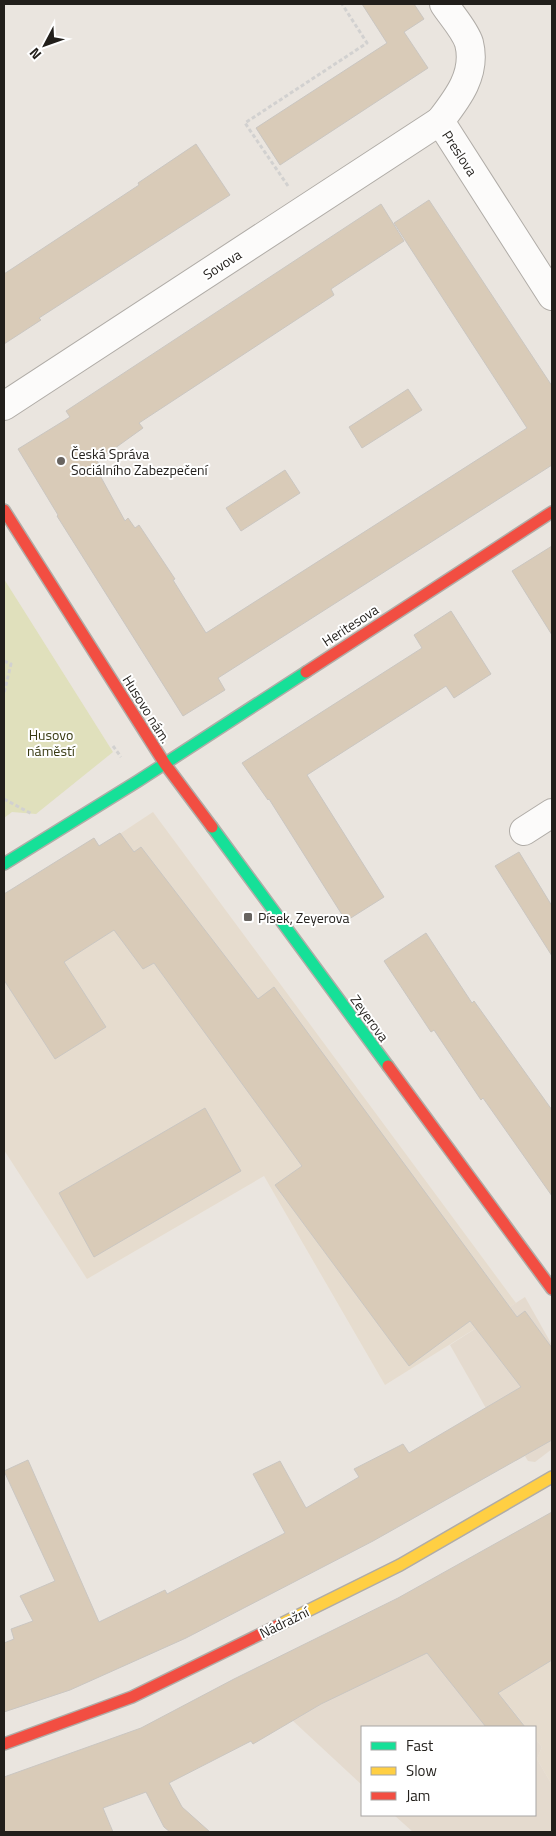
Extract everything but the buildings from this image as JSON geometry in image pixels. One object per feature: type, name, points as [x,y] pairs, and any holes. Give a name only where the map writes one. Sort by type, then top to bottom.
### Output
[{"type":"street","name":"Preslova","points":[[444,4],[469,43],[470,67],[462,93],[440,121],[552,296]]},
{"type":"street","name":"Sovova","points":[[4,406],[440,121]]},
{"type":"street","name":"Husovo nám.","points":[[4,510],[164,764],[4,864]]},
{"type":"street","name":"Heritesova","points":[[164,764],[552,512]]},
{"type":"street","name":"Zeyerova","points":[[164,764],[552,1289]]},
{"type":"street","points":[[524,831],[552,813]]},
{"type":"street","name":"Nádražní","points":[[4,1744],[132,1698],[400,1565],[552,1476]]},
{"type":"path","points":[[288,186],[245,122],[367,43],[342,4]]},
{"type":"path","points":[[4,661],[11,664],[4,693]]},
{"type":"shaded area","points":[[153,812],[516,1303],[385,1385],[264,1176],[87,1279],[4,1150],[4,896],[94,838],[100,847]]},
{"type":"shaded area","points":[[525,1297],[552,1345],[552,1449],[535,1462],[528,1461],[525,1456],[516,1461],[450,1345]]},
{"type":"shaded area","points":[[552,1512],[552,1785],[537,1759],[542,1747],[536,1739],[536,1726],[525,1726],[415,1590]]},
{"type":"shaded area","points":[[415,1590],[525,1726],[361,1726],[361,1784],[292,1720]]},
{"type":"shaded area","points":[[536,1739],[542,1747],[537,1759],[552,1785],[552,1832],[413,1832],[395,1816],[536,1816]]},
{"type":"green space","name":"Husovo náměstí","points":[[4,579],[113,752],[36,814],[12,812],[4,818]]},
{"type":"traffic: fast","points":[[4,864],[138,781],[306,672]]},
{"type":"traffic: fast","points":[[212,827],[388,1066]]},
{"type":"traffic: slow","points":[[279,1625],[400,1565],[552,1477]]},
{"type":"traffic: jam","points":[[4,510],[165,764],[212,827]]},
{"type":"traffic: jam","points":[[306,672],[552,512]]},
{"type":"traffic: jam","points":[[388,1066],[552,1289]]},
{"type":"traffic: jam","points":[[4,1744],[132,1697],[279,1625]]},
{"type":"place","name":"Česká Správa Sociálního Zabezpečení","points":[[61,461]]},
{"type":"place","name":"Písek, Zeyerova","points":[[248,917]]}]
